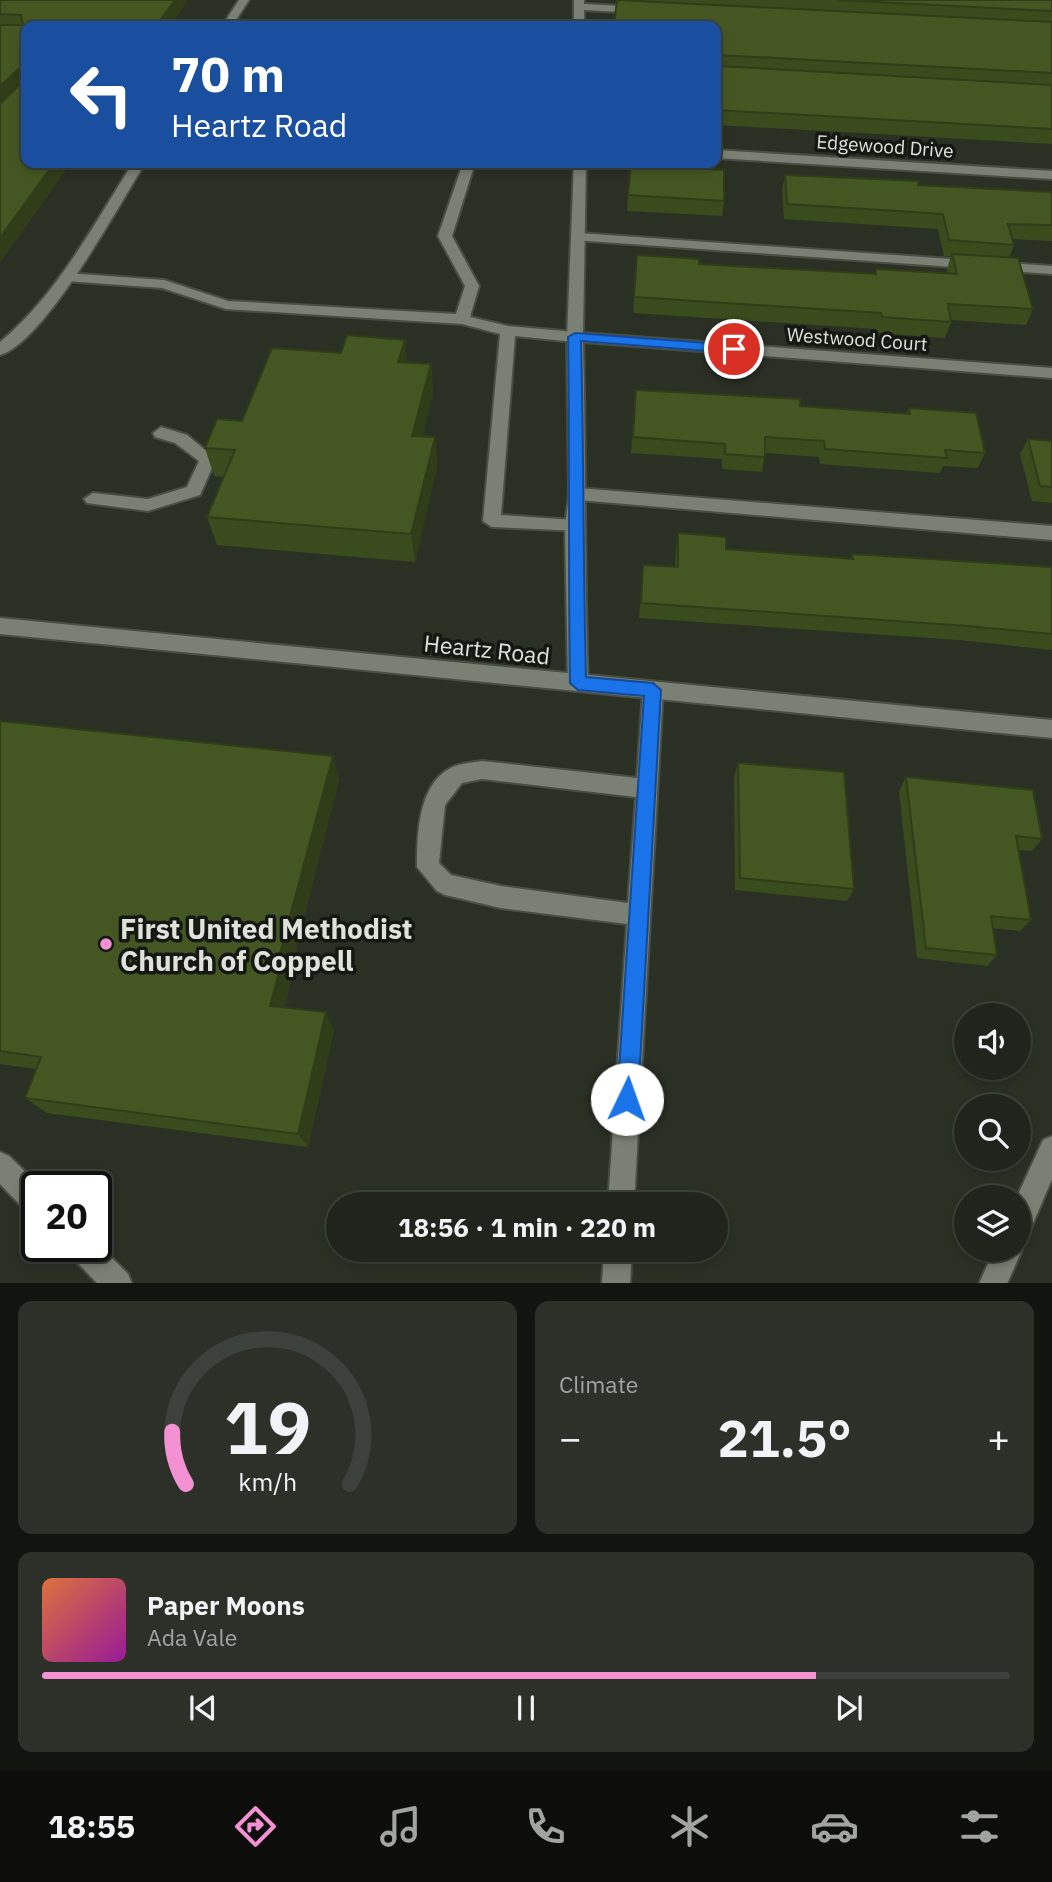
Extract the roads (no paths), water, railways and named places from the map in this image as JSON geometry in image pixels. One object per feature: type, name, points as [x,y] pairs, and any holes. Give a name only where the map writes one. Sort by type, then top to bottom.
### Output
[{"type":"street","points":[[230,21],[244,0]]},
{"type":"street","points":[[579,21],[579,3],[647,10]]},
{"type":"street","name":"Edgewood Drive","points":[[721,154],[1052,176]]},
{"type":"street","points":[[1,348],[44,307],[136,168]]},
{"type":"street","points":[[462,319],[472,286],[445,236],[468,168]]},
{"type":"street","points":[[578,683],[574,526],[578,495],[575,337],[580,168]]},
{"type":"street","points":[[579,237],[1052,270]]},
{"type":"street","name":"Westwood Court","points":[[66,276],[164,285],[226,305],[462,319],[508,331],[1052,373]]},
{"type":"street","points":[[508,331],[492,521],[574,526]]},
{"type":"street","points":[[93,499],[148,505],[194,491],[208,459],[181,439],[161,433]]},
{"type":"street","points":[[578,495],[1052,533]]},
{"type":"street","name":"Heartz Road","points":[[0,626],[1052,729]]},
{"type":"street","points":[[622,1192],[653,690]]},
{"type":"street","points":[[639,915],[502,897],[445,884],[428,867],[428,836],[440,789],[457,774],[482,770],[647,789]]},
{"type":"street","points":[[1031,1196],[1052,1149]]},
{"type":"street","points":[[0,1165],[21,1186]]},
{"type":"street","points":[[97,1262],[118,1283]]},
{"type":"street","points":[[616,1283],[617,1262]]},
{"type":"street","points":[[993,1283],[1003,1262]]},
{"type":"place","name":"First United Methodist Church of Coppell","points":[[106,944]]}]
